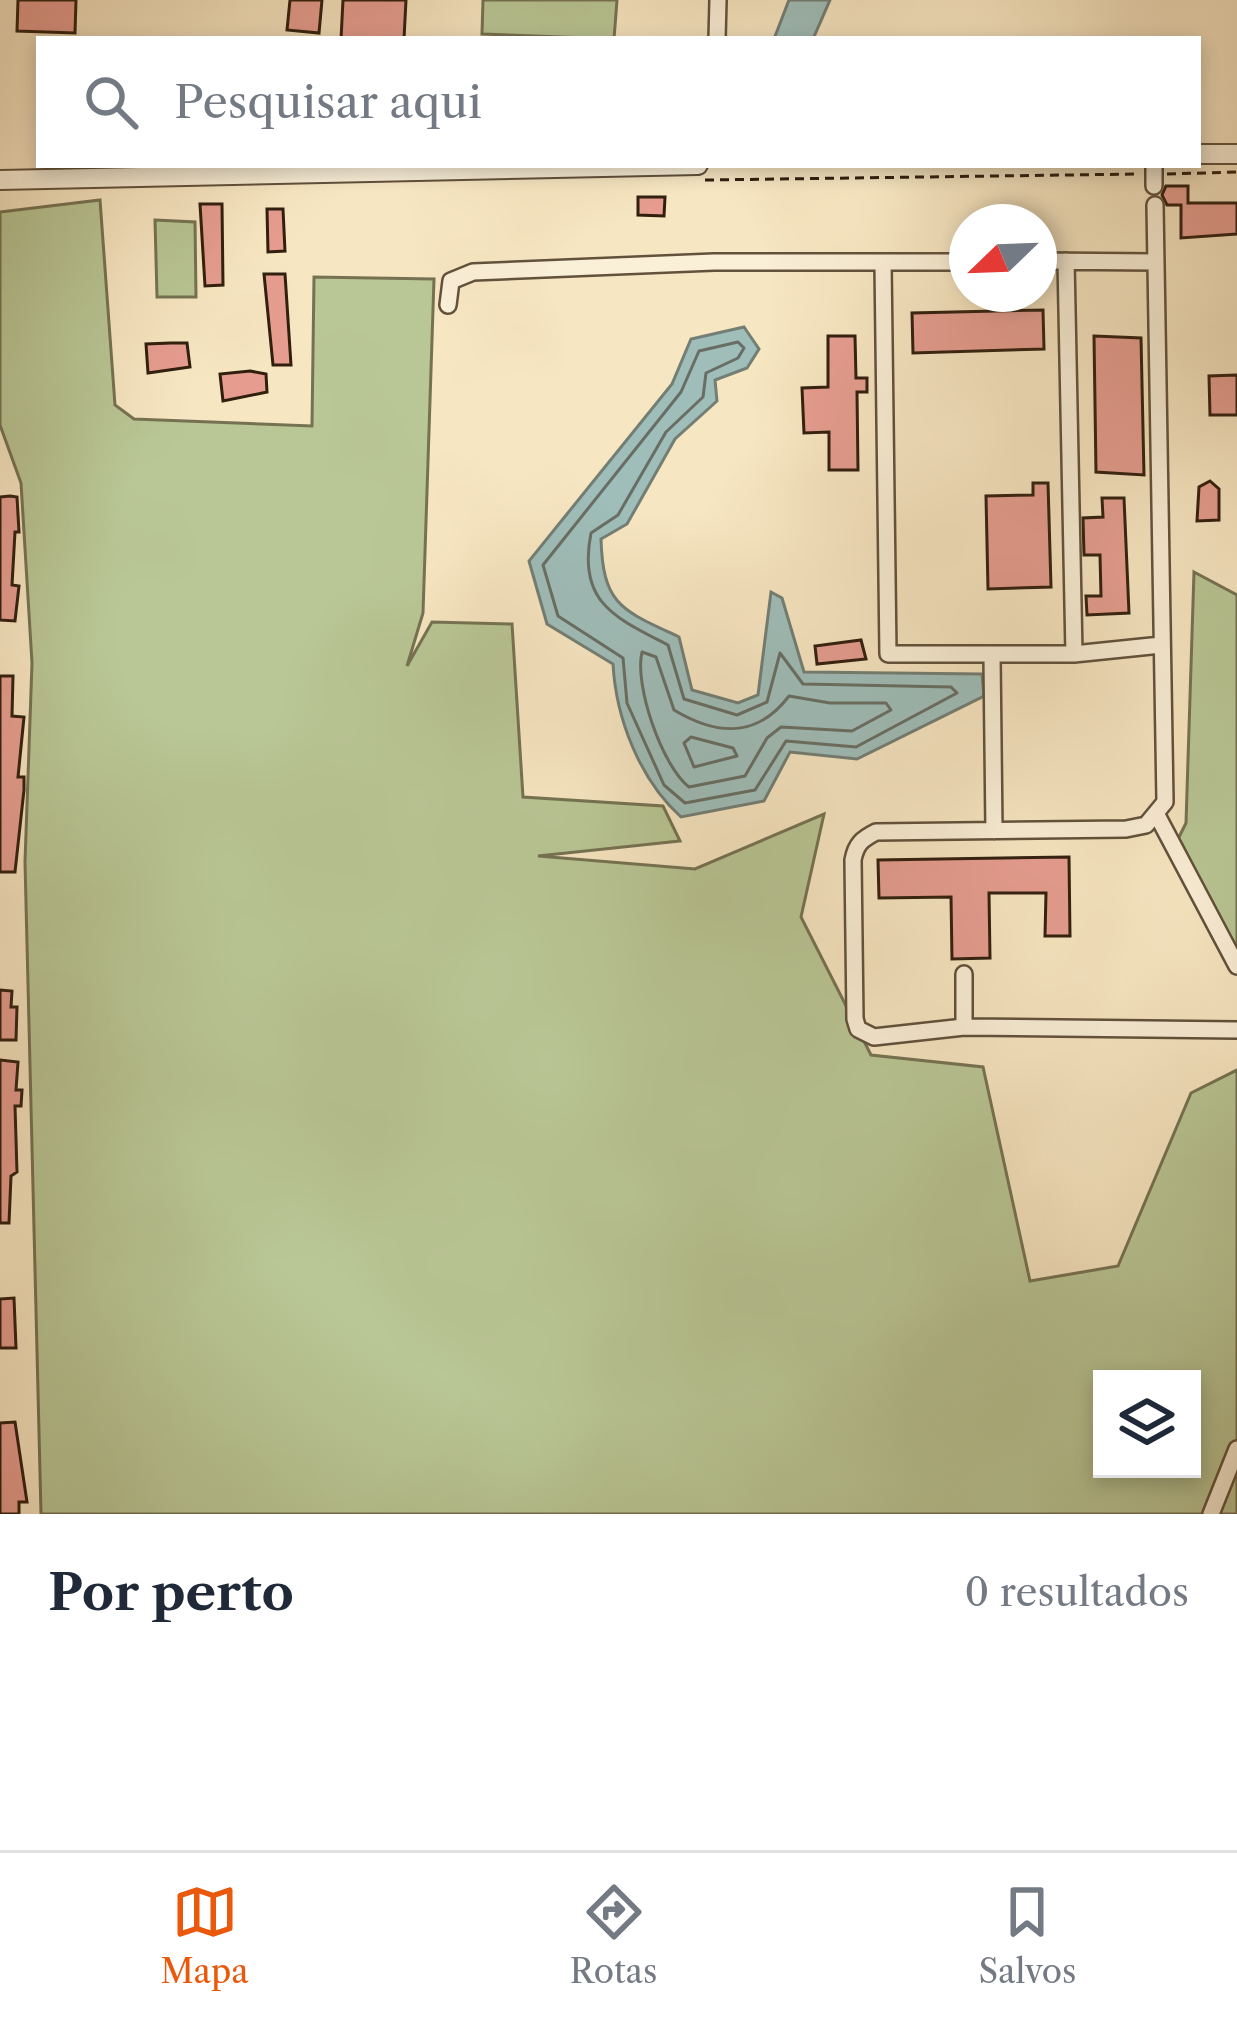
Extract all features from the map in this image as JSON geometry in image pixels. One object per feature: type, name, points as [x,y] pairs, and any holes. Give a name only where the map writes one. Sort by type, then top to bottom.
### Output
[{"type":"street","points":[[717,36],[718,0]]},
{"type":"street","points":[[1201,154],[1237,154]]},
{"type":"street","points":[[0,180],[558,168]]},
{"type":"street","points":[[1154,168],[1154,186]]},
{"type":"street","points":[[1155,205],[1165,802],[1158,817],[1126,829],[876,832],[855,846],[858,1029],[874,1037],[964,1027],[1237,1030]]},
{"type":"street","points":[[1057,261],[1155,262]]},
{"type":"street","points":[[1066,261],[1074,654]]},
{"type":"street","points":[[448,305],[451,281],[473,272],[713,262],[949,262]]},
{"type":"street","points":[[883,263],[888,654],[1074,654],[1161,645]]},
{"type":"street","points":[[992,656],[994,830]]},
{"type":"street","points":[[1158,817],[1237,966]]},
{"type":"street","points":[[964,974],[964,1027]]},
{"type":"street","points":[[1211,1514],[1237,1450]]},
{"type":"green space","points":[[483,0],[617,0],[614,36],[482,34]]},
{"type":"green space","points":[[100,200],[115,405],[134,419],[312,426],[314,277],[434,279],[423,613],[407,666],[432,622],[512,624],[523,797],[663,806],[680,841],[538,856],[695,869],[824,814],[801,917],[871,1055],[983,1067],[1030,1281],[1118,1266],[1191,1093],[1237,1070],[1237,1514],[41,1514],[25,862],[32,663],[21,483],[0,425],[0,212]]},
{"type":"green space","points":[[155,220],[195,222],[196,297],[157,297]]},
{"type":"green space","points":[[1194,572],[1237,595],[1237,948],[1176,843],[1186,823]]},
{"type":"water","points":[[789,0],[830,0],[814,36],[775,36]]},
{"type":"water","points":[[744,327],[759,349],[747,368],[715,380],[717,401],[675,439],[627,524],[601,539],[606,579],[619,603],[679,637],[692,690],[738,703],[758,695],[771,592],[782,598],[804,672],[982,674],[984,696],[857,759],[790,752],[764,801],[681,817],[654,785],[633,747],[619,706],[613,664],[547,624],[529,561],[672,384],[691,339]]},
{"type":"building","points":[[18,0],[76,0],[75,33],[17,31]]},
{"type":"building","points":[[290,0],[322,0],[319,33],[287,30]]},
{"type":"building","points":[[343,0],[406,0],[404,36],[341,36]]},
{"type":"building","points":[[1166,186],[1188,186],[1188,203],[1237,203],[1237,234],[1181,238],[1181,205],[1167,205],[1162,195]]},
{"type":"building","points":[[638,197],[665,197],[664,216],[638,215]]},
{"type":"building","points":[[200,204],[222,204],[223,285],[205,286]]},
{"type":"building","points":[[267,209],[283,209],[285,251],[268,252]]},
{"type":"building","points":[[264,274],[285,274],[291,365],[273,365]]},
{"type":"building","points":[[1043,312],[1044,349],[913,353],[912,313]]},
{"type":"building","points":[[828,336],[855,336],[856,378],[867,378],[867,392],[857,392],[858,470],[829,470],[829,432],[804,433],[802,388],[828,387]]},
{"type":"building","points":[[1094,336],[1141,338],[1144,475],[1096,472]]},
{"type":"building","points":[[187,343],[190,367],[148,373],[146,344]]},
{"type":"building","points":[[220,374],[266,374],[267,392],[223,401]]},
{"type":"building","points":[[1237,375],[1237,415],[1210,415],[1209,376]]},
{"type":"building","points":[[1210,481],[1219,489],[1219,520],[1197,521],[1199,487]]},
{"type":"building","points":[[1033,483],[1048,483],[1051,587],[988,589],[986,496],[1033,495]]},
{"type":"building","points":[[0,497],[17,497],[19,532],[15,532],[12,585],[19,586],[15,621],[0,620]]},
{"type":"building","points":[[1102,498],[1124,498],[1129,613],[1087,615],[1086,596],[1101,596],[1100,555],[1084,555],[1083,518],[1103,517]]},
{"type":"building","points":[[861,640],[866,659],[817,664],[815,646]]},
{"type":"building","points":[[0,676],[13,676],[12,716],[24,717],[18,777],[24,777],[24,790],[15,872],[0,872]]},
{"type":"building","points":[[1069,857],[1070,936],[1045,936],[1046,893],[989,893],[990,958],[952,959],[951,897],[879,898],[878,860]]},
{"type":"building","points":[[0,990],[12,991],[11,1007],[17,1007],[16,1040],[0,1040]]},
{"type":"building","points":[[0,1060],[18,1062],[16,1090],[22,1090],[21,1106],[15,1106],[17,1172],[11,1176],[9,1223],[0,1223]]},
{"type":"building","points":[[14,1298],[16,1348],[0,1348],[0,1299]]},
{"type":"building","points":[[15,1422],[27,1502],[19,1502],[19,1514],[0,1514],[0,1423]]}]
